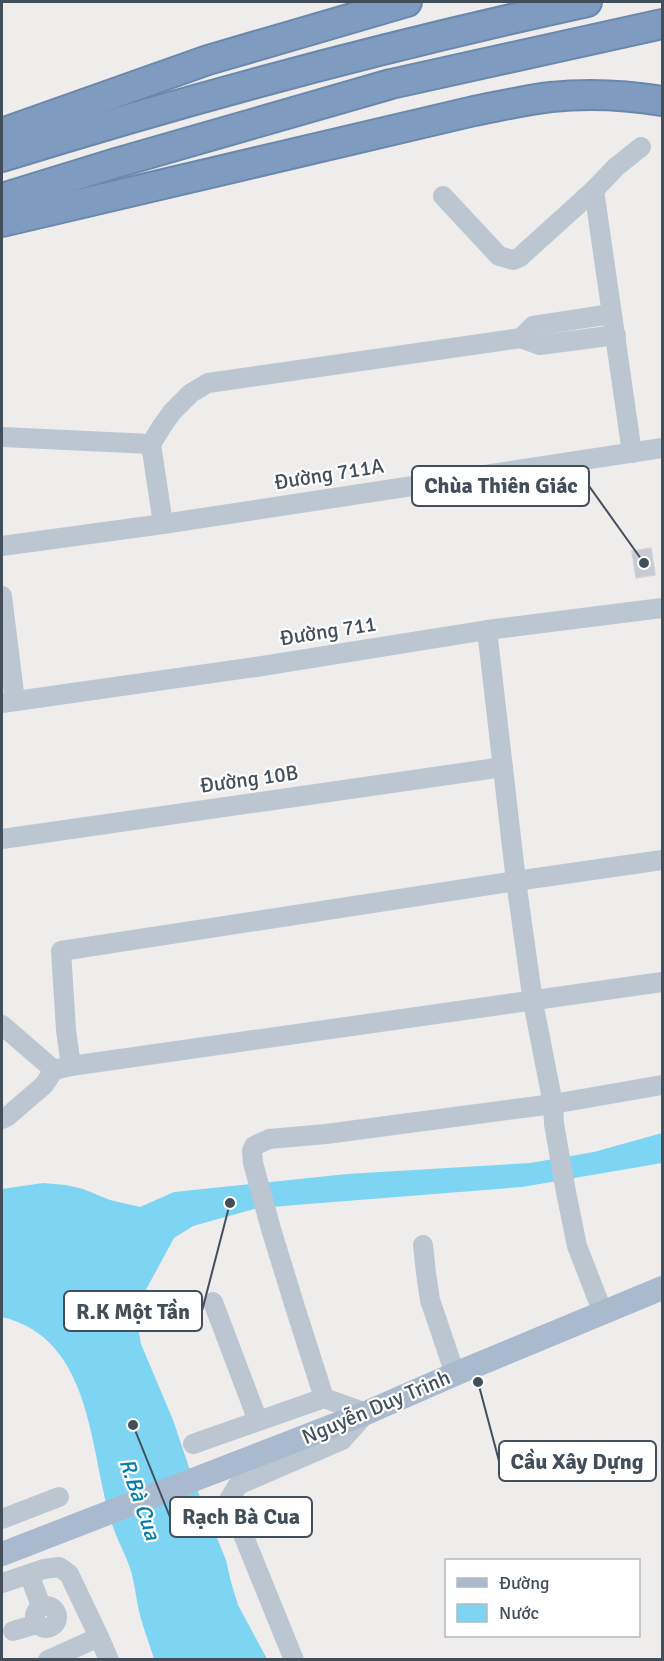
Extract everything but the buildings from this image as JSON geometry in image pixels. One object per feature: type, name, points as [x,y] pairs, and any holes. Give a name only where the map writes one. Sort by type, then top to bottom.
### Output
[{"type":"highway","points":[[2,133],[208,60],[407,2]]},
{"type":"highway","points":[[2,157],[107,124],[378,50],[587,2]]},
{"type":"highway","points":[[2,198],[391,84],[663,24]]},
{"type":"highway","points":[[567,45],[663,32]]},
{"type":"highway","points":[[2,222],[474,111],[553,97],[592,95],[663,100]]},
{"type":"main road","name":"Nguyễn Duy Trinh","points":[[2,1554],[366,1413],[663,1288]]},
{"type":"street","points":[[444,196],[498,256],[513,260],[520,257],[615,168],[641,147]]},
{"type":"street","points":[[594,190],[632,453]]},
{"type":"street","points":[[521,338],[533,326],[612,314]]},
{"type":"street","points":[[163,524],[151,444],[172,412],[191,393],[208,383],[521,338],[540,345],[616,335]]},
{"type":"street","points":[[2,436],[151,444]]},
{"type":"street","name":"Đường 711A","points":[[2,546],[163,524],[663,448]]},
{"type":"street","points":[[2,596],[8,702]]},
{"type":"street","name":"Đường 711","points":[[8,702],[256,667],[487,630],[662,610]]},
{"type":"street","points":[[487,630],[516,881],[533,1002],[577,1246],[603,1313]]},
{"type":"street","name":"Đường 10B","points":[[2,838],[503,767]]},
{"type":"street","points":[[63,1068],[66,1029],[60,951],[663,860]]},
{"type":"street","points":[[2,1119],[63,1068],[663,982]]},
{"type":"street","points":[[2,1025],[63,1068]]},
{"type":"street","points":[[324,1398],[294,1307],[253,1163],[252,1149],[262,1141],[269,1139],[554,1114],[663,1085]]},
{"type":"street","points":[[423,1245],[430,1300],[455,1374]]},
{"type":"street","points":[[213,1302],[258,1421]]},
{"type":"street","points":[[193,1444],[324,1398],[366,1413],[342,1440],[238,1485],[229,1500],[294,1659]]},
{"type":"street","points":[[2,1519],[59,1497]]},
{"type":"street","points":[[2,1583],[44,1569],[59,1567],[69,1574],[109,1659]]},
{"type":"street","points":[[29,1574],[46,1618],[54,1657],[99,1637]]},
{"type":"street","points":[[13,1630],[83,1604]]},
{"type":"water","name":"R.Bà Cua","points":[[662,1133],[662,1163],[522,1187],[258,1208],[193,1226],[174,1238],[135,1310],[141,1344],[173,1420],[194,1482],[226,1560],[238,1605],[267,1659],[154,1659],[140,1614],[131,1571],[112,1524],[83,1402],[71,1373],[55,1348],[32,1329],[2,1317],[2,1189],[43,1183],[66,1185],[110,1200],[140,1207],[174,1192],[347,1174],[530,1163],[594,1152]]},
{"type":"place","name":"Chùa Thiên Giác","points":[[644,563]]},
{"type":"place","name":"R.K Một Tần","points":[[230,1203]]},
{"type":"place","name":"Cầu Xây Dựng","points":[[478,1382]]},
{"type":"place","name":"Rạch Bà Cua","points":[[133,1425]]}]
